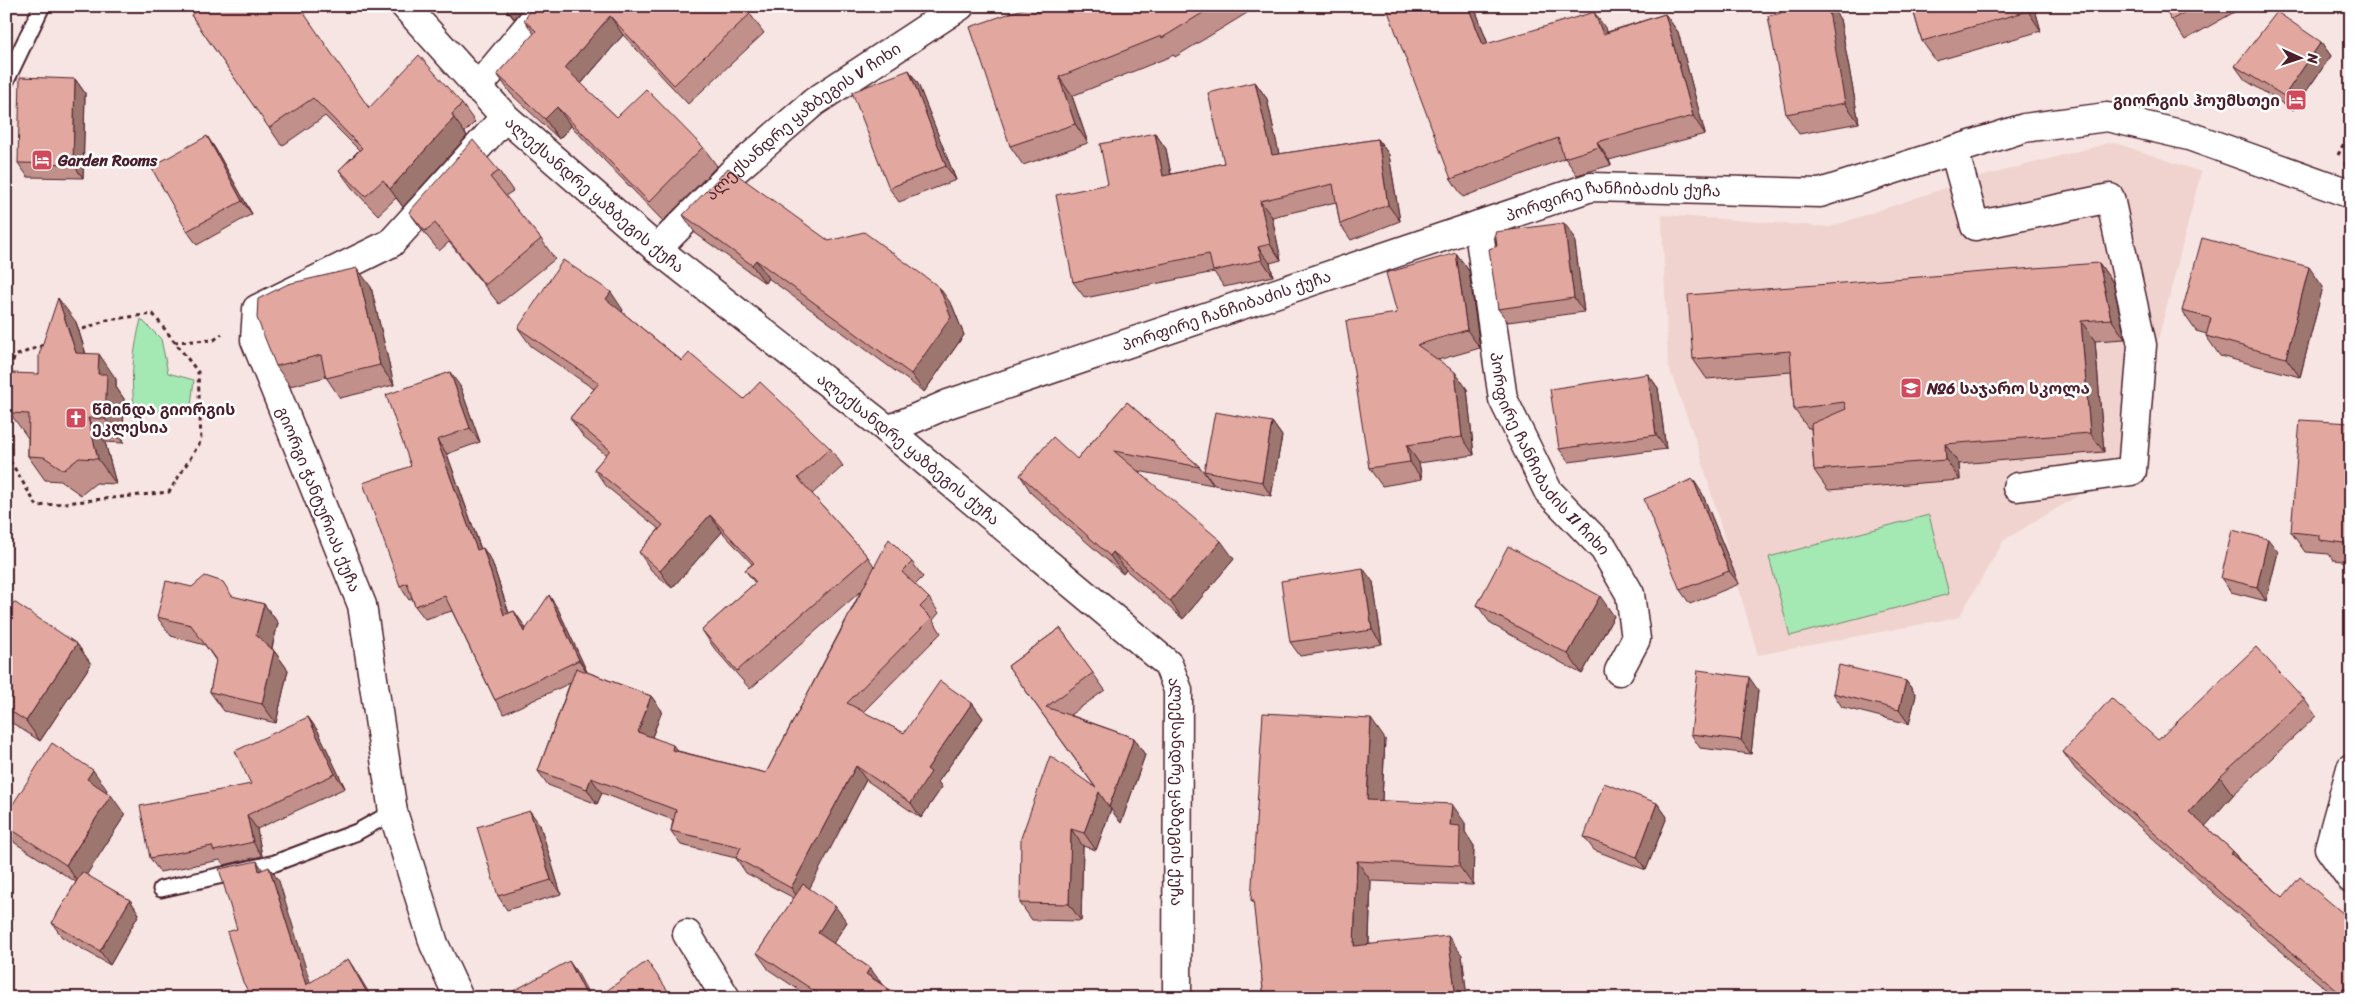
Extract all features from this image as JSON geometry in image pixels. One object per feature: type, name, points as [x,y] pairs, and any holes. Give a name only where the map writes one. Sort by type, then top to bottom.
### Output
[{"type":"street","name":"ალექსანდრე ყაზბეგის ქუჩა","points":[[405,6],[504,117],[657,249],[888,430],[1168,664],[1178,690],[1177,998]]},
{"type":"street","points":[[477,88],[545,6]]},
{"type":"street","name":"ალექსანდრე ყაზბეგის V ჩიხი","points":[[657,249],[733,172],[814,102],[960,6]]},
{"type":"street","points":[[256,309],[390,244],[504,117]]},
{"type":"street","name":"პორფირე ჩანჩიბაძის ქუჩა","points":[[888,430],[948,404],[1591,187],[1820,193],[2024,128],[2107,117],[2189,136],[2324,182],[2351,194]]},
{"type":"street","points":[[1954,150],[1975,226],[2110,198],[2142,344],[2132,471],[2018,487]]},
{"type":"street","name":"პორფირე ჩანჩიბაძის II ჩიხი","points":[[1478,225],[1503,399],[1548,491],[1604,549],[1630,594],[1636,639],[1619,671]]},
{"type":"street","name":"გიორგი ჭანტურიას ქუჩა","points":[[256,309],[255,340],[362,605],[393,812],[434,944],[459,998]]},
{"type":"street","points":[[2351,768],[2329,848],[2351,879]]},
{"type":"street","points":[[686,934],[726,998]]},
{"type":"lane","points":[[6,81],[42,6]]},
{"type":"lane","points":[[161,890],[275,863],[357,832],[393,812]]},
{"type":"path","points":[[174,342],[214,340],[256,309]]},
{"type":"path","points":[[6,454],[37,506],[169,492],[201,441],[198,372],[153,314],[107,320],[70,334]]},
{"type":"path","points":[[6,376],[15,356],[52,341]]},
{"type":"shaded area","name":"№6 საჯარო სკოლა","points":[[2113,142],[2201,172],[2140,411],[2104,480],[2004,540],[1959,617],[1758,655],[1698,447],[1668,365],[1662,215],[1830,227],[1969,180]]},
{"type":"green space","points":[[141,319],[161,339],[168,373],[194,380],[190,414],[149,410],[134,404],[133,362]]},
{"type":"green space","points":[[1929,515],[1949,594],[1790,636],[1769,557]]},
{"type":"building","points":[[203,6],[299,6],[369,108],[419,55],[462,104],[452,114],[454,118],[390,189],[383,180],[366,196],[339,170],[362,148],[313,98],[269,128],[191,15]]},
{"type":"building","points":[[534,6],[743,6],[750,14],[674,85],[610,16],[565,68],[617,117],[646,89],[703,147],[649,202],[557,107],[545,119],[497,74],[536,31],[524,20]]},
{"type":"building","points":[[1034,6],[1037,13],[1052,6],[1214,6],[1162,38],[1161,36],[1059,77],[1075,124],[1010,146],[970,27]]},
{"type":"building","points":[[1386,6],[1468,6],[1483,45],[1594,12],[1603,34],[1665,14],[1693,116],[1597,142],[1599,147],[1564,158],[1558,138],[1451,179]]},
{"type":"building","points":[[1780,6],[1828,6],[1845,103],[1786,114],[1768,16],[1781,13]]},
{"type":"building","points":[[1912,6],[2026,6],[2028,11],[1922,41]]},
{"type":"building","points":[[2163,6],[2196,6],[2171,20]]},
{"type":"building","points":[[2277,12],[2321,42],[2284,96],[2235,66]]},
{"type":"building","points":[[909,70],[946,166],[889,188],[852,92]]},
{"type":"building","points":[[20,77],[75,79],[73,164],[18,163]]},
{"type":"building","points":[[1255,82],[1272,155],[1378,139],[1388,205],[1340,224],[1333,184],[1260,201],[1270,244],[1258,247],[1262,260],[1213,271],[1209,254],[1073,282],[1056,195],[1108,184],[1100,144],[1155,133],[1163,176],[1224,163],[1208,93]]},
{"type":"building","points":[[207,136],[242,201],[187,231],[151,167]]},
{"type":"building","points":[[473,140],[499,171],[490,177],[541,239],[485,285],[435,223],[425,231],[409,212]]},
{"type":"building","points":[[2351,153],[2351,169],[2344,164]]},
{"type":"building","points":[[728,168],[829,241],[864,232],[939,287],[951,317],[911,374],[756,260],[752,265],[683,215]]},
{"type":"building","points":[[1564,223],[1574,298],[1498,309],[1489,249],[1497,246],[1495,232]]},
{"type":"building","points":[[2202,238],[2309,267],[2286,358],[2206,336],[2211,318],[2182,311]]},
{"type":"building","points":[[1456,253],[1467,330],[1417,345],[1455,372],[1462,437],[1407,445],[1410,462],[1369,468],[1346,321],[1397,313],[1386,273]]},
{"type":"building","points":[[563,260],[611,292],[606,299],[682,361],[689,353],[744,399],[760,382],[830,448],[798,478],[868,557],[737,671],[702,630],[756,582],[745,570],[754,563],[710,515],[660,571],[639,552],[663,525],[594,469],[610,450],[570,418],[599,383],[518,328]]},
{"type":"building","points":[[2099,263],[2111,319],[2081,321],[2090,433],[1945,444],[1946,460],[1814,470],[1811,424],[1846,409],[1844,402],[1794,409],[1790,351],[1693,359],[1688,295]]},
{"type":"building","points":[[357,268],[380,365],[326,378],[321,355],[276,366],[257,318],[258,299],[288,284]]},
{"type":"building","name":"წმინდა გიორგის ეკლესია","points":[[58,298],[76,353],[99,354],[98,374],[107,374],[105,419],[88,418],[98,459],[79,458],[64,470],[44,457],[28,456],[29,414],[10,413],[11,373],[39,374],[39,355]]},
{"type":"building","points":[[450,372],[470,428],[437,440],[477,550],[483,548],[504,615],[514,611],[524,632],[549,595],[579,660],[495,700],[445,596],[415,606],[407,583],[400,586],[363,483],[411,466],[386,395]]},
{"type":"building","points":[[1648,374],[1656,435],[1559,449],[1550,389]]},
{"type":"building","points":[[1127,402],[1200,467],[1114,451],[1221,541],[1170,601],[1113,552],[1110,556],[1020,475],[1053,437],[1077,459]]},
{"type":"building","points":[[1215,412],[1272,422],[1262,482],[1204,471]]},
{"type":"building","points":[[2300,420],[2351,423],[2351,544],[2320,540],[2320,535],[2291,532]]},
{"type":"building","points":[[1693,479],[1729,571],[1680,590],[1644,499]]},
{"type":"building","points":[[2232,530],[2268,539],[2257,587],[2221,578]]},
{"type":"building","points":[[889,539],[912,562],[902,572],[929,598],[920,607],[931,618],[847,703],[904,733],[940,681],[972,703],[927,769],[931,772],[911,803],[856,766],[791,888],[736,858],[741,847],[671,831],[676,810],[591,778],[587,789],[538,771],[576,668],[651,696],[638,732],[673,745],[672,750],[766,773]]},
{"type":"building","points":[[1508,546],[1600,596],[1568,654],[1477,605]]},
{"type":"building","points":[[1363,568],[1372,630],[1290,642],[1281,581]]},
{"type":"building","points":[[205,576],[223,582],[232,596],[264,604],[256,635],[274,651],[262,704],[210,692],[216,660],[191,625],[157,617],[166,581],[192,587]]},
{"type":"building","points":[[14,602],[77,644],[26,721],[6,708],[6,614]]},
{"type":"building","points":[[1060,628],[1093,673],[1046,707],[1134,738],[1109,807],[1099,792],[1084,833],[1071,829],[1069,904],[1020,903],[1021,838],[1050,756],[1096,788],[1008,666]]},
{"type":"building","points":[[2256,647],[2304,699],[2220,777],[2189,812],[2233,851],[2231,854],[2283,897],[2300,877],[2351,920],[2351,941],[2345,949],[2351,954],[2351,995],[2344,988],[2340,993],[2235,905],[2063,752],[2111,698],[2158,740]]},
{"type":"building","points":[[1839,665],[1906,681],[1899,710],[1833,693]]},
{"type":"building","points":[[1698,670],[1749,677],[1741,740],[1691,734]]},
{"type":"building","points":[[1263,713],[1371,719],[1367,800],[1452,804],[1450,825],[1460,826],[1459,866],[1357,861],[1354,946],[1448,936],[1456,998],[1264,998],[1253,900],[1251,900]]},
{"type":"building","points":[[308,717],[335,774],[247,815],[253,842],[214,851],[212,846],[150,858],[140,806],[251,784],[235,751]]},
{"type":"building","points":[[52,743],[93,770],[87,779],[111,795],[66,865],[6,826],[6,815]]},
{"type":"building","points":[[1604,783],[1657,803],[1637,857],[1584,837]]},
{"type":"building","points":[[530,811],[551,880],[498,896],[477,827]]},
{"type":"building","points":[[257,861],[259,871],[269,867],[306,985],[348,959],[370,998],[252,998],[243,982],[227,932],[237,929],[219,869]]},
{"type":"building","points":[[82,872],[130,900],[100,951],[52,923]]},
{"type":"building","points":[[803,884],[835,906],[818,933],[870,968],[866,974],[902,998],[825,998],[757,953]]},
{"type":"building","points":[[569,961],[588,998],[507,998],[506,995]]},
{"type":"building","points":[[647,961],[673,998],[597,998]]},
{"type":"place","name":"გიორგის ჰოუმსთეი","points":[[2296,100]]},
{"type":"place","name":"Garden Rooms","points":[[42,160]]},
{"type":"place","name":"№6 საჯარო სკოლა","points":[[1911,388]]},
{"type":"place","name":"წმინდა გიორგის ეკლესია","points":[[76,418]]}]
